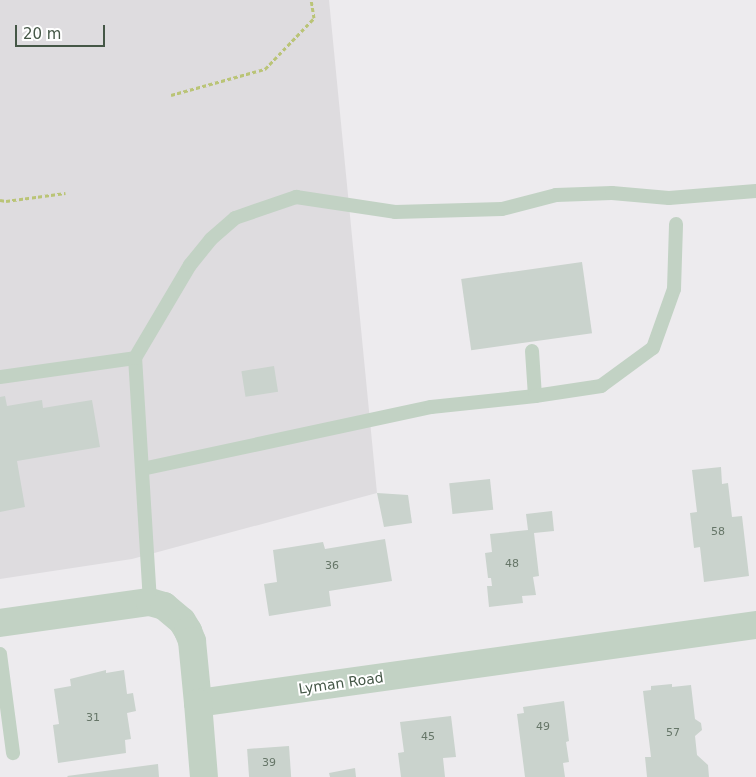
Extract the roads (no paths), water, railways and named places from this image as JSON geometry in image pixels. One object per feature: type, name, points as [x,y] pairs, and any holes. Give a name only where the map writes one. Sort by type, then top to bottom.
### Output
[{"type":"street","points":[[0,623],[150,602],[164,606],[173,613],[188,631],[192,641],[204,777]]},
{"type":"street","name":"Lyman Road","points":[[198,703],[756,624]]},
{"type":"lane","points":[[150,602],[134,358],[190,265],[211,239],[235,218],[296,197],[395,212],[433,212],[502,209],[556,194],[612,193],[669,198],[756,191]]},
{"type":"lane","points":[[142,469],[431,407],[535,396],[601,386],[653,348],[674,289],[676,224]]},
{"type":"lane","points":[[532,351],[535,396]]},
{"type":"lane","points":[[0,377],[134,358]]},
{"type":"lane","points":[[0,654],[13,752]]}]
